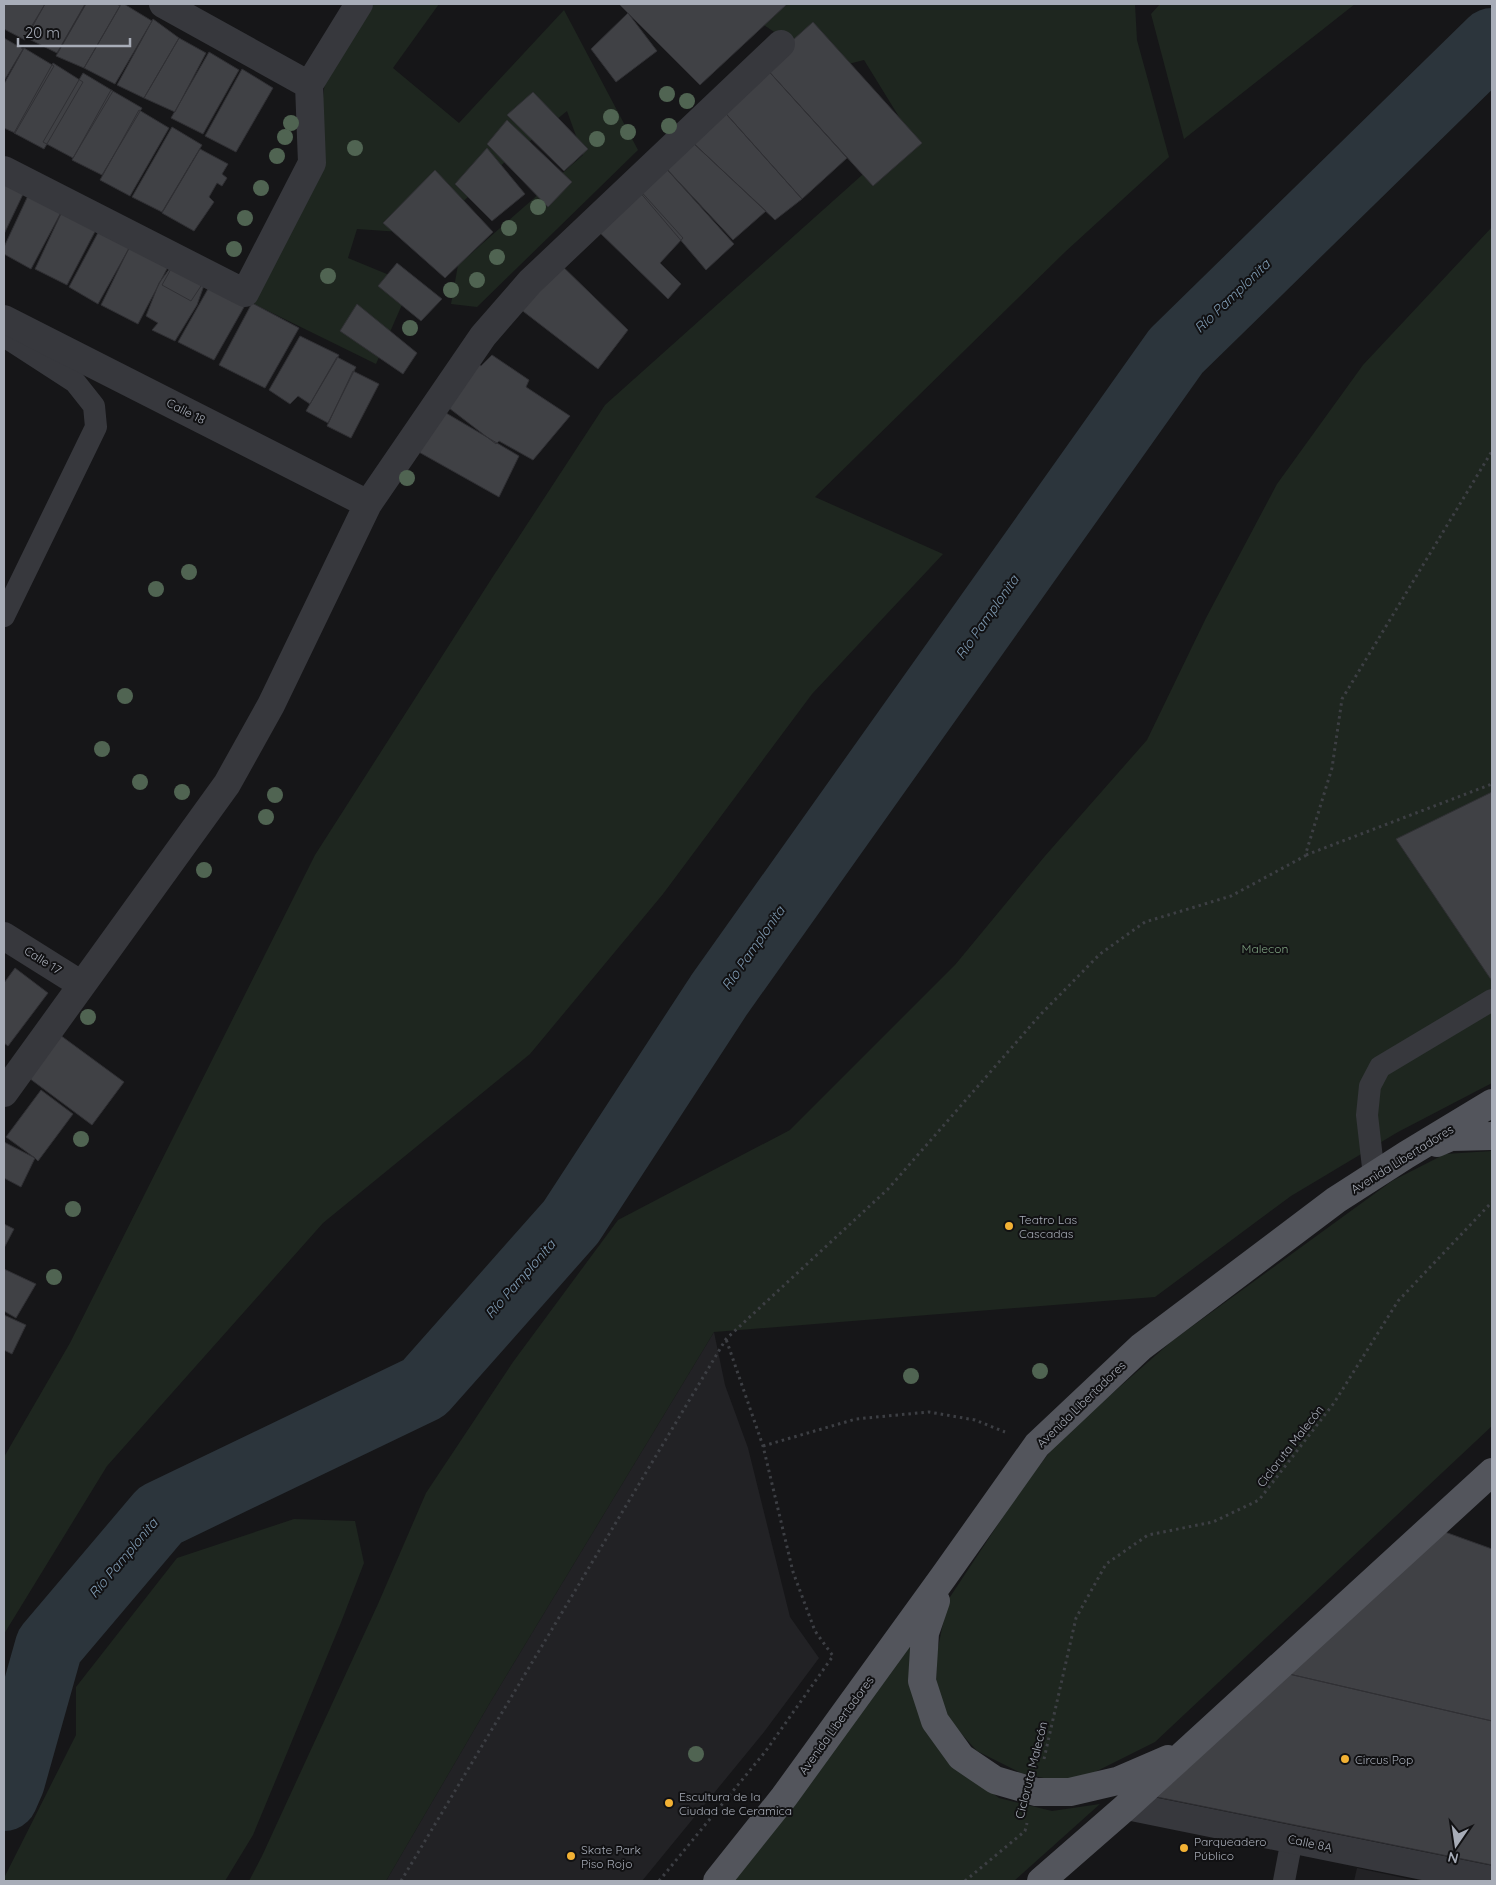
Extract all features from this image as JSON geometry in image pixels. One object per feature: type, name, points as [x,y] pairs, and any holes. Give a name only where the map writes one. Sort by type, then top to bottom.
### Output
[{"type":"main road","name":"Avenida Libertadores","points":[[717,1881],[784,1797],[1037,1445],[1141,1347],[1336,1200],[1492,1103]]},
{"type":"main road","points":[[1406,1155],[1451,1138],[1492,1136]]},
{"type":"main road","points":[[1042,1881],[1127,1806],[1492,1472]]},
{"type":"main road","points":[[944,1576],[925,1633],[922,1681],[935,1721],[962,1756],[995,1780],[1036,1792],[1070,1792],[1117,1781],[1187,1751]]},
{"type":"street","points":[[163,4],[309,85]]},
{"type":"street","points":[[4,170],[245,293],[312,163],[309,85],[359,4]]},
{"type":"street","points":[[4,1093],[227,784],[272,704],[368,504],[484,336],[530,282],[781,44]]},
{"type":"street","name":"Calle 18","points":[[4,319],[368,504]]},
{"type":"street","name":"Calle 17","points":[[4,936],[82,985]]},
{"type":"street","name":"Calle 8A","points":[[1127,1806],[1492,1880]]},
{"type":"lane","points":[[4,336],[75,382],[94,406],[96,427],[4,616]]},
{"type":"lane","points":[[1374,1176],[1367,1115],[1370,1086],[1380,1067],[1492,1000]]},
{"type":"lane","points":[[1284,1881],[1292,1839]]},
{"type":"path","points":[[1305,856],[1332,768],[1342,699],[1492,452]]},
{"type":"path","points":[[401,1881],[726,1339],[888,1189],[1041,1014],[1100,954],[1144,922],[1231,896],[1305,856],[1492,784]]},
{"type":"path","name":"Cicloruta Malecón","points":[[965,1881],[1025,1831],[1036,1792],[1076,1618],[1106,1564],[1148,1535],[1213,1522],[1259,1500],[1334,1403],[1398,1301],[1492,1202]]},
{"type":"path","points":[[660,1881],[765,1752],[834,1656],[815,1631],[793,1572],[763,1446],[726,1339]]},
{"type":"path","points":[[763,1446],[856,1419],[929,1412],[975,1420],[1037,1445]]},
{"type":"shaded area","points":[[714,1332],[725,1385],[748,1448],[790,1617],[819,1658],[764,1732],[642,1881],[386,1881],[491,1701]]},
{"type":"shaded area","points":[[1357,1868],[1418,1881],[1354,1881]]},
{"type":"green space","points":[[373,4],[439,4],[393,68],[459,123],[564,10],[638,150],[477,307],[451,304],[458,265],[583,155],[567,111],[508,159],[429,234],[357,229],[348,258],[411,284],[376,364],[254,304],[314,184],[325,79]]},
{"type":"green space","points":[[733,4],[1135,4],[1137,40],[1169,157],[1065,252],[815,497],[943,554],[812,694],[663,894],[530,1054],[323,1223],[107,1466],[4,1634],[4,1457],[70,1343],[315,855],[605,405],[909,133],[864,60],[829,69]]},
{"type":"green space","points":[[1160,4],[1355,4],[1184,139],[1151,14]]},
{"type":"green space","name":"Malecon","points":[[1492,227],[1492,1083],[1398,1132],[1291,1196],[1155,1297],[714,1332],[491,1701],[386,1881],[249,1881],[378,1604],[426,1493],[513,1362],[618,1220],[790,1130],[955,965],[1045,856],[1147,740],[1206,618],[1277,484],[1363,365]]},
{"type":"green space","points":[[1492,1151],[1492,1426],[1155,1742],[1071,1784],[1021,1773],[977,1751],[948,1719],[936,1682],[937,1652],[948,1600],[1022,1488],[1059,1440],[1172,1341],[1392,1181],[1445,1154]]},
{"type":"green space","points":[[294,1519],[355,1521],[364,1563],[253,1835],[225,1881],[4,1881],[76,1735],[76,1687],[177,1558]]},
{"type":"green space","points":[[912,1642],[949,1758],[999,1798],[1052,1811],[1100,1804],[1014,1881],[731,1881]]},
{"type":"building","points":[[5,4],[45,4],[25,40],[4,29]]},
{"type":"building","points":[[45,4],[85,4],[57,53],[25,37]]},
{"type":"building","points":[[86,4],[117,4],[120,6],[84,68],[56,56]]},
{"type":"building","points":[[121,4],[152,21],[115,84],[84,68]]},
{"type":"building","points":[[619,4],[784,4],[786,5],[700,85]]},
{"type":"building","points":[[628,13],[657,51],[616,82],[591,49]]},
{"type":"building","points":[[153,19],[179,38],[144,98],[117,85]]},
{"type":"building","points":[[813,22],[922,143],[873,186],[764,66]]},
{"type":"building","points":[[4,38],[23,49],[4,81]]},
{"type":"building","points":[[179,38],[206,53],[175,112],[144,98]]},
{"type":"building","points":[[24,48],[54,66],[15,133],[4,128],[4,84]]},
{"type":"building","points":[[209,52],[239,70],[203,134],[171,118]]},
{"type":"building","points":[[53,63],[83,82],[44,149],[14,133]]},
{"type":"building","points":[[764,66],[847,158],[802,199],[720,107]]},
{"type":"building","points":[[242,69],[273,88],[236,152],[205,136]]},
{"type":"building","points":[[83,73],[113,91],[73,158],[43,142]]},
{"type":"building","points":[[111,90],[142,108],[102,175],[72,160]]},
{"type":"building","points":[[533,92],[588,149],[564,171],[507,115]]},
{"type":"building","points":[[720,107],[802,199],[775,220],[688,138]]},
{"type":"building","points":[[139,110],[169,128],[130,196],[100,180]]},
{"type":"building","points":[[507,120],[572,182],[548,207],[487,144]]},
{"type":"building","points":[[172,127],[202,145],[162,212],[132,197]]},
{"type":"building","points":[[691,141],[766,211],[733,240],[663,165]]},
{"type":"building","points":[[487,148],[525,194],[492,221],[455,184]]},
{"type":"building","points":[[200,149],[228,164],[222,174],[227,178],[222,186],[217,183],[209,197],[214,202],[194,231],[162,213]]},
{"type":"building","points":[[663,165],[734,244],[706,270],[633,184]]},
{"type":"building","points":[[435,170],[493,232],[445,278],[383,223]]},
{"type":"building","points":[[4,176],[26,188],[4,234]]},
{"type":"building","points":[[33,185],[66,203],[31,269],[4,254],[4,247]]},
{"type":"building","points":[[637,187],[683,238],[660,263],[681,284],[668,299],[595,228]]},
{"type":"building","points":[[66,203],[100,222],[67,285],[35,269]]},
{"type":"building","points":[[101,227],[132,243],[98,304],[69,287]]},
{"type":"building","points":[[130,246],[169,265],[138,324],[101,305]]},
{"type":"building","points":[[555,259],[628,330],[598,369],[515,305]]},
{"type":"building","points":[[176,260],[207,277],[197,305],[175,341],[152,330],[158,323],[146,316],[159,283]]},
{"type":"building","points":[[176,260],[207,277],[191,301],[162,285]]},
{"type":"building","points":[[397,263],[442,299],[421,321],[378,286]]},
{"type":"building","points":[[213,280],[248,300],[214,360],[178,342]]},
{"type":"building","points":[[252,303],[299,328],[265,388],[219,365]]},
{"type":"building","points":[[357,304],[417,353],[403,374],[340,331]]},
{"type":"building","points":[[300,336],[339,355],[310,404],[298,396],[290,404],[269,390]]},
{"type":"building","points":[[463,352],[481,366],[492,355],[529,380],[526,387],[570,416],[533,460],[499,441],[496,444],[432,395]]},
{"type":"building","points":[[337,357],[356,367],[328,423],[306,411]]},
{"type":"building","points":[[353,371],[379,384],[351,438],[327,426]]},
{"type":"building","points":[[441,410],[519,456],[499,497],[417,451]]},
{"type":"building","points":[[1492,792],[1492,981],[1396,839]]},
{"type":"building","points":[[15,968],[48,993],[8,1046],[4,1043],[4,983]]},
{"type":"building","points":[[60,1035],[124,1082],[92,1125],[29,1078]]},
{"type":"building","points":[[41,1090],[73,1114],[38,1161],[6,1137]]},
{"type":"building","points":[[4,1142],[35,1158],[21,1187],[4,1178]]},
{"type":"building","points":[[4,1224],[14,1229],[4,1248]]},
{"type":"building","points":[[4,1269],[36,1284],[16,1318],[4,1311]]},
{"type":"building","points":[[4,1315],[26,1325],[12,1354],[4,1350]]},
{"type":"building","points":[[1442,1531],[1492,1549],[1492,1721],[1289,1674]]},
{"type":"building","name":"Circus Pop","points":[[1289,1674],[1492,1721],[1492,1865],[1157,1797]]},
{"type":"waterway","name":"Río Pamplonita","points":[[4,1797],[11,1781],[49,1646],[160,1515],[424,1388],[571,1222],[719,995],[1176,351],[1492,42]]},
{"type":"place","name":"Teatro Las Cascadas","points":[[1009,1226]]},
{"type":"place","name":"Circus Pop","points":[[1345,1759]]},
{"type":"place","name":"Escultura de la Ciudad de Ceramica","points":[[669,1803]]},
{"type":"place","name":"Parqueadero Público","points":[[1184,1848]]},
{"type":"place","name":"Skate Park Piso Rojo","points":[[571,1856]]}]
